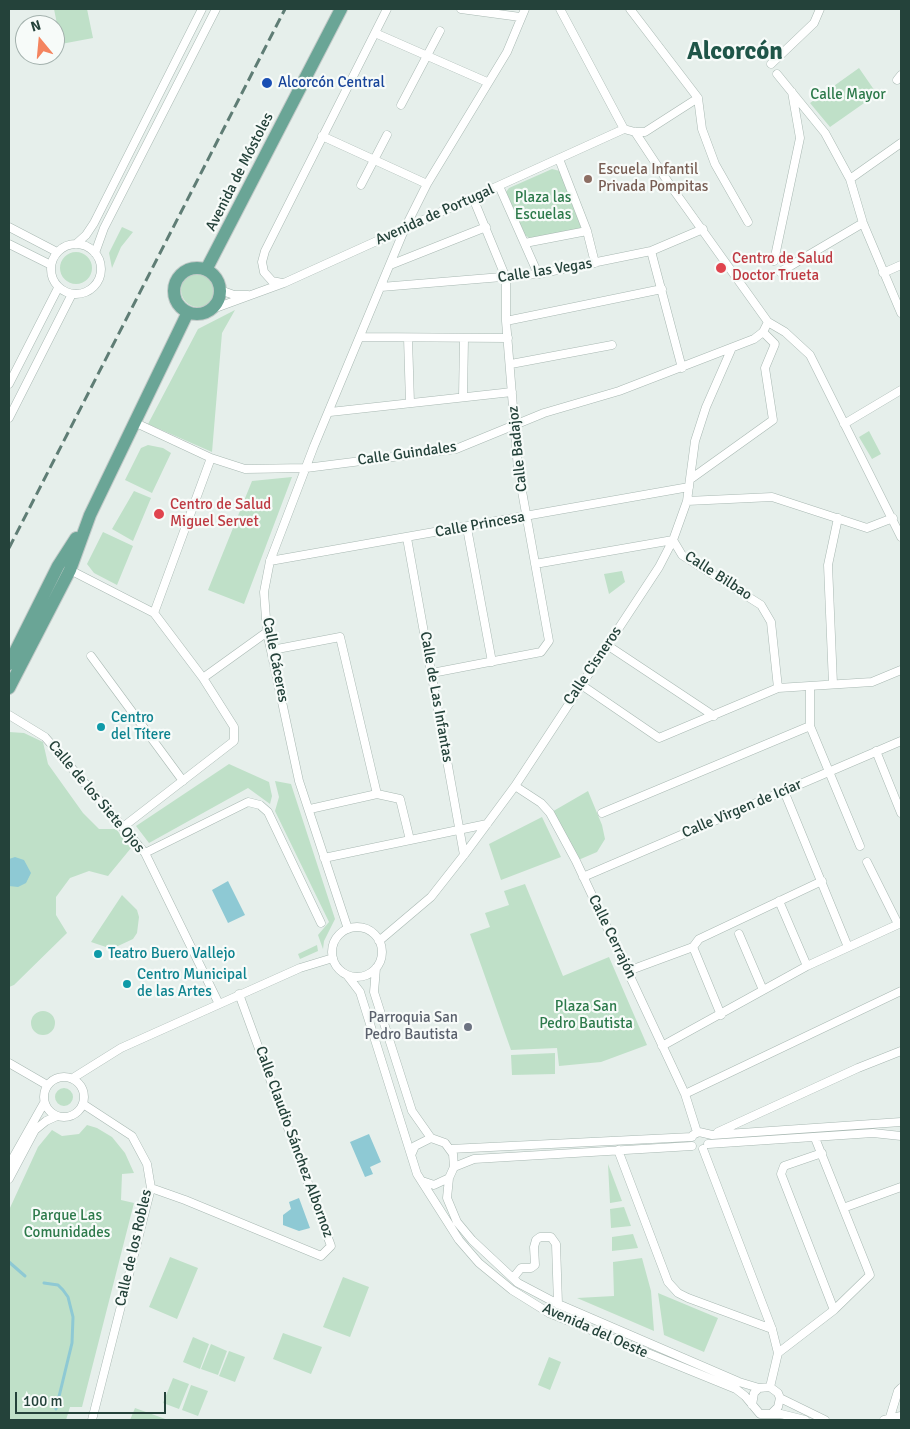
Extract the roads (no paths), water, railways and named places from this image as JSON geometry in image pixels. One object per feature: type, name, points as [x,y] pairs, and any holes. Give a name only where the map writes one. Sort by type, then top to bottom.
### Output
[{"type":"main road","name":"Avenida de Móstoles","points":[[207,268],[341,9]]},
{"type":"main road","points":[[207,268],[218,281],[220,290],[219,298],[210,310],[202,314],[188,312],[176,301],[175,286],[177,280],[189,270],[207,268]]},
{"type":"main road","points":[[9,664],[58,566],[90,515],[188,312]]},
{"type":"main road","points":[[9,688],[70,570],[90,515]]},
{"type":"street","points":[[76,244],[86,235],[94,222],[202,9]]},
{"type":"street","points":[[95,253],[104,228],[216,9]]},
{"type":"street","points":[[284,283],[272,281],[264,272],[262,262],[322,136],[387,9]]},
{"type":"street","points":[[460,9],[520,17]]},
{"type":"street","name":"Calle Cáceres","points":[[348,929],[300,780],[267,632],[264,592],[270,561],[306,468],[405,228],[426,184],[507,52],[520,17],[525,9]]},
{"type":"street","points":[[560,9],[624,129],[645,132],[698,98]]},
{"type":"street","points":[[630,9],[698,98],[702,129],[715,164],[748,222]]},
{"type":"street","points":[[771,64],[814,23],[820,9]]},
{"type":"street","points":[[401,104],[440,31]]},
{"type":"street","points":[[374,33],[487,82]]},
{"type":"street","points":[[777,74],[825,133],[850,179],[883,273],[901,313]]},
{"type":"street","points":[[774,261],[800,138],[791,90]]},
{"type":"street","name":"Avenida de Portugal","points":[[210,310],[284,283],[624,129]]},
{"type":"street","points":[[635,132],[670,185],[768,322],[784,332],[810,355],[901,537]]},
{"type":"street","points":[[361,185],[387,134]]},
{"type":"street","points":[[322,136],[426,184]]},
{"type":"street","points":[[850,179],[901,143]]},
{"type":"street","points":[[558,159],[587,231],[595,263]]},
{"type":"street","points":[[499,186],[538,274]]},
{"type":"street","name":"Calle Badajoz","points":[[432,673],[541,652],[549,641],[526,517],[514,427],[511,364],[506,320],[506,278],[473,198]]},
{"type":"street","points":[[780,272],[864,223]]},
{"type":"street","points":[[9,227],[57,252]]},
{"type":"street","points":[[390,265],[486,227]]},
{"type":"street","name":"Calle las Vegas","points":[[381,287],[538,274],[651,251],[703,229]]},
{"type":"street","points":[[524,243],[587,231]]},
{"type":"street","points":[[9,244],[50,265]]},
{"type":"street","points":[[76,244],[83,245],[95,253],[101,265],[100,278],[86,293],[72,294],[58,288],[52,278],[50,265],[57,252],[62,248],[76,244]]},
{"type":"street","points":[[651,251],[682,368]]},
{"type":"street","points":[[883,273],[901,265]]},
{"type":"street","points":[[9,384],[58,288]]},
{"type":"street","points":[[506,320],[662,289]]},
{"type":"street","name":"Avenida de Portugal","points":[[220,290],[234,295],[250,295]]},
{"type":"street","points":[[9,418],[72,294]]},
{"type":"street","points":[[768,322],[763,332],[775,344]]},
{"type":"street","name":"Calle Guindales","points":[[136,423],[211,458],[245,469],[306,468],[456,449],[514,427],[544,413],[618,391],[731,350],[763,332]]},
{"type":"street","points":[[692,478],[773,420],[766,368],[775,344],[784,332]]},
{"type":"street","points":[[361,337],[508,338]]},
{"type":"street","points":[[408,338],[410,403]]},
{"type":"street","points":[[463,397],[464,339]]},
{"type":"street","points":[[511,364],[612,344]]},
{"type":"street","name":"Calle Cisneros","points":[[379,940],[431,897],[464,855],[515,786],[580,684],[659,567],[673,540],[687,501],[688,487],[692,478],[695,441],[706,407],[731,350]]},
{"type":"street","points":[[844,424],[901,390]]},
{"type":"street","points":[[330,412],[512,392]]},
{"type":"street","points":[[154,613],[211,458]]},
{"type":"street","name":"Calle Princesa","points":[[270,561],[468,528],[688,487]]},
{"type":"street","points":[[687,501],[772,497],[867,528],[893,518]]},
{"type":"street","points":[[833,684],[828,565],[838,518]]},
{"type":"street","points":[[468,528],[492,662]]},
{"type":"street","name":"Calle de Las Infantas","points":[[407,538],[464,855]]},
{"type":"street","name":"Calle Bilbao","points":[[535,564],[673,540],[682,555],[761,604],[771,622],[778,688]]},
{"type":"street","points":[[70,570],[154,613],[203,678],[234,727],[234,741],[123,827]]},
{"type":"street","points":[[203,678],[267,632]]},
{"type":"street","points":[[272,650],[340,637],[376,794]]},
{"type":"street","points":[[607,645],[714,716]]},
{"type":"street","points":[[91,656],[183,782]]},
{"type":"street","points":[[580,684],[659,738],[778,688],[872,682],[901,670]]},
{"type":"street","points":[[810,686],[810,726],[860,846]]},
{"type":"street","name":"Calle de los Siete Ojos","points":[[9,715],[45,737],[145,853],[219,1004]]},
{"type":"street","points":[[602,813],[810,726]]},
{"type":"street","name":"Calle Virgen de Icíar","points":[[583,877],[901,741]]},
{"type":"street","points":[[876,751],[901,812]]},
{"type":"street","name":"Calle Cerrajón","points":[[515,786],[541,803],[550,813],[583,877],[684,1094],[694,1134],[692,1146]]},
{"type":"street","points":[[784,791],[848,947]]},
{"type":"street","points":[[310,809],[376,794],[400,799],[410,840]]},
{"type":"street","points":[[145,853],[248,802],[260,805],[268,812],[321,923]]},
{"type":"street","points":[[324,858],[487,824]]},
{"type":"street","points":[[662,1046],[721,1016],[807,966],[900,924],[867,862]]},
{"type":"street","points":[[628,971],[693,947],[699,939],[822,881]]},
{"type":"street","points":[[779,901],[807,966]]},
{"type":"street","points":[[412,1153],[415,1146],[431,1138],[438,1139],[453,1154],[454,1167],[448,1178],[434,1185],[422,1181],[417,1174],[412,1153],[360,992],[347,975],[336,965],[333,958],[334,944],[342,933],[348,929],[362,928],[369,931],[379,940],[382,955],[376,968],[374,992],[412,1111],[431,1138]]},
{"type":"street","points":[[739,934],[763,990]]},
{"type":"street","points":[[693,947],[721,1016]]},
{"type":"street","points":[[9,1165],[44,1102],[44,1090],[47,1085],[59,1077],[73,1078],[121,1048],[300,968],[333,958]]},
{"type":"street","points":[[347,975],[363,976],[376,968]]},
{"type":"street","points":[[684,1094],[901,991]]},
{"type":"street","name":"Calle Claudio Sánchez Albornoz","points":[[151,1188],[321,1256],[330,1246],[292,1134],[239,994]]},
{"type":"street","points":[[770,1387],[778,1353],[772,1329],[705,1147],[710,1135],[858,1068],[901,1052]]},
{"type":"street","points":[[9,1063],[47,1085]]},
{"type":"street","points":[[9,1179],[35,1130],[46,1121],[57,1116],[76,1114],[83,1104],[84,1092],[73,1078]]},
{"type":"street","points":[[44,1102],[51,1113],[57,1116]]},
{"type":"street","name":"Calle de los Robles","points":[[83,1104],[132,1136],[147,1164],[151,1188],[92,1420]]},
{"type":"street","points":[[450,1149],[694,1134],[710,1135],[901,1122]]},
{"type":"street","points":[[454,1167],[474,1159],[692,1146],[697,1149],[873,1133],[901,1136]]},
{"type":"street","points":[[778,1353],[834,1310],[870,1275],[815,1138]]},
{"type":"street","points":[[618,1150],[668,1282],[678,1293],[688,1298],[772,1329]]},
{"type":"street","points":[[822,1153],[784,1166],[781,1174],[834,1310]]},
{"type":"street","name":"Avenida del Oeste","points":[[448,1178],[447,1198],[457,1222],[472,1240],[513,1278],[558,1304],[739,1382],[759,1388]]},
{"type":"street","name":"Avenida del Oeste","points":[[422,1181],[459,1240],[480,1263],[512,1290],[549,1313],[736,1389],[752,1405]]},
{"type":"street","points":[[843,1208],[901,1187]]},
{"type":"street","name":"Avenida del Oeste","points":[[513,1278],[521,1268],[531,1268],[535,1265],[534,1247],[536,1240],[540,1237],[551,1237],[556,1244],[558,1304]]},
{"type":"street","points":[[772,1413],[778,1407],[780,1398],[778,1393],[770,1387],[759,1388],[751,1399],[752,1405],[760,1414],[772,1413],[794,1416],[805,1420]]},
{"type":"street","points":[[887,1419],[901,1388]]},
{"type":"street","points":[[780,1398],[825,1420]]},
{"type":"street","points":[[887,1419],[901,1416]]},
{"type":"water","points":[[15,857],[24,860],[31,873],[26,883],[18,887],[9,886],[9,859]]},
{"type":"water","points":[[228,881],[245,915],[228,923],[212,890]]},
{"type":"water","points":[[369,1134],[381,1162],[370,1167],[373,1174],[365,1177],[350,1142]]},
{"type":"water","points":[[299,1198],[310,1228],[299,1231],[283,1225],[283,1215],[291,1209],[289,1202]]},
{"type":"waterway","points":[[9,1262],[25,1276]]},
{"type":"waterway","points":[[44,1283],[58,1285],[63,1290],[68,1297],[73,1317],[72,1343],[56,1409]]},
{"type":"railway","points":[[9,548],[285,9]]},
{"type":"place","name":"Alcorcón Central","points":[[267,83]]},
{"type":"place","name":"Escuela Infantil Privada Pompitas","points":[[588,179]]},
{"type":"place","name":"Centro de Salud Doctor Trueta","points":[[721,268]]},
{"type":"place","name":"Centro de Salud Miguel Servet","points":[[159,514]]},
{"type":"place","name":"Centro del Títere","points":[[101,727]]},
{"type":"place","name":"Teatro Buero Vallejo","points":[[98,954]]},
{"type":"place","name":"Centro Municipal de las Artes","points":[[127,984]]},
{"type":"place","name":"Parroquia San Pedro Bautista","points":[[468,1027]]},
{"type":"district","name":"Alcorcón","points":[[735,52]]},
{"type":"park label","name":"Calle Mayor","points":[[848,95]]},
{"type":"park label","name":"Plaza las Escuelas","points":[[543,206]]},
{"type":"park label","name":"Plaza San Pedro Bautista","points":[[586,1016]]},
{"type":"park label","name":"Parque Las Comunidades","points":[[67,1224]]}]
